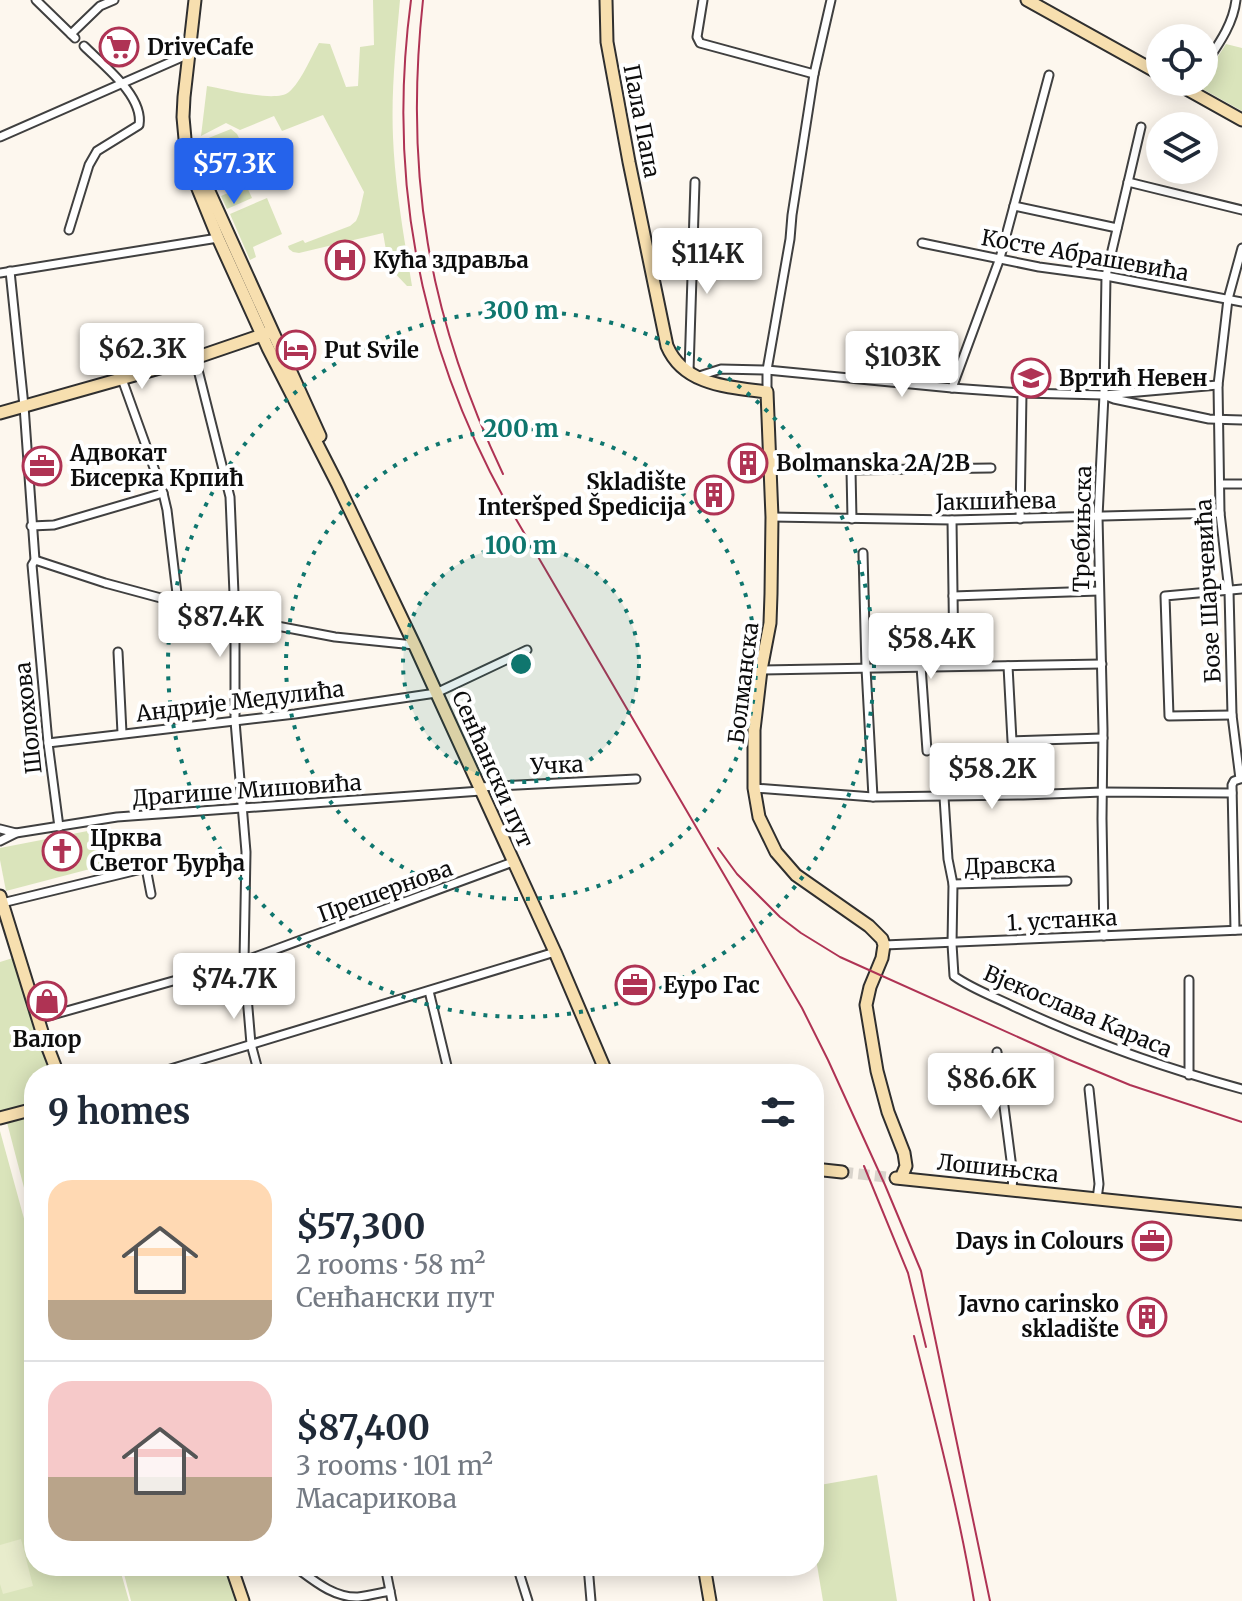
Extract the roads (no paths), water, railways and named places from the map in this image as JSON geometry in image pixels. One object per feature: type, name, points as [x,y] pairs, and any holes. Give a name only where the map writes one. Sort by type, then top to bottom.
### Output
[{"type":"street","points":[[36,0],[73,36],[100,6],[114,0]]},
{"type":"street","points":[[192,161],[185,139],[183,117],[195,0]]},
{"type":"street","name":"Пала Папа","points":[[606,0],[607,42],[667,346],[672,359],[693,375]]},
{"type":"street","points":[[703,0],[697,37],[700,43],[814,74]]},
{"type":"street","name":"Болманска","points":[[831,0],[814,74],[767,370],[772,517],[770,623],[754,730],[754,788],[759,817],[776,852],[796,875],[877,933],[884,945]]},
{"type":"street","points":[[1027,0],[1146,66]]},
{"type":"street","points":[[1218,44],[1238,13],[1236,0]]},
{"type":"street","points":[[69,230],[89,165],[97,151],[139,125],[140,117],[123,84],[84,46]]},
{"type":"street","points":[[0,137],[189,54]]},
{"type":"street","points":[[952,388],[1000,258],[1049,75]]},
{"type":"street","points":[[1206,96],[1242,120]]},
{"type":"street","name":"Требињска","points":[[1104,936],[1098,517],[1106,276],[1141,127]]},
{"type":"street","name":"Сенћански пут","points":[[192,161],[194,179],[218,238],[268,333],[415,646],[603,1064]]},
{"type":"street","name":"Сенћански пут","points":[[192,161],[203,178],[268,333]]},
{"type":"street","points":[[693,375],[695,182]]},
{"type":"street","points":[[1128,182],[1242,210]]},
{"type":"street","name":"Косте Абрашевића","points":[[1014,206],[1117,228]]},
{"type":"street","points":[[0,273],[218,238]]},
{"type":"street","name":"Косте Абрашевића","points":[[922,243],[1242,302]]},
{"type":"street","name":"Бозе Шарчевића","points":[[1232,793],[1234,781],[1241,779],[1232,715],[1229,591],[1220,513],[1218,385],[1228,299],[1242,248]]},
{"type":"street","name":"Шолохова","points":[[10,271],[24,406],[35,560],[32,565],[59,827]]},
{"type":"street","points":[[0,413],[195,358],[268,333]]},
{"type":"street","points":[[195,358],[230,497],[235,721],[247,876],[244,961],[251,1044],[256,1064]]},
{"type":"street","points":[[693,375],[721,369],[767,370],[952,388],[1104,395],[1218,385]]},
{"type":"street","points":[[693,375],[713,384],[767,392]]},
{"type":"street","points":[[122,379],[163,493],[178,602]]},
{"type":"street","points":[[1020,519],[1022,393]]},
{"type":"street","points":[[1104,395],[1218,420],[1242,420]]},
{"type":"street","points":[[852,519],[851,470],[991,468]]},
{"type":"street","points":[[1220,484],[1242,484]]},
{"type":"street","points":[[31,526],[54,525],[163,493]]},
{"type":"street","name":"Јакшићева","points":[[772,517],[952,520],[1220,513]]},
{"type":"street","points":[[952,520],[954,666]]},
{"type":"street","points":[[863,553],[873,797]]},
{"type":"street","points":[[35,560],[105,583],[235,618],[335,637],[415,646]]},
{"type":"street","points":[[1232,715],[1169,716],[1165,596],[1242,589]]},
{"type":"street","points":[[953,596],[1099,591]]},
{"type":"street","name":"Андрије Медулића","points":[[48,743],[436,693],[527,650]]},
{"type":"street","points":[[118,652],[122,733]]},
{"type":"street","points":[[761,670],[1102,664]]},
{"type":"street","points":[[921,666],[927,751]]},
{"type":"street","points":[[1008,666],[1012,741],[1103,738]]},
{"type":"street","name":"Учка","points":[[480,789],[636,779]]},
{"type":"street","points":[[754,788],[873,797],[1103,792],[1232,793],[1238,930]]},
{"type":"street","name":"Драгише Мишовића","points":[[0,841],[16,833],[117,817],[480,789]]},
{"type":"street","points":[[944,797],[948,859],[953,884],[952,944]]},
{"type":"street","name":"Драгише Мишовића","points":[[0,829],[16,833]]},
{"type":"street","name":"Прешернова","points":[[38,1019],[244,961],[513,862]]},
{"type":"street","points":[[54,1064],[1,900],[146,868],[151,894]]},
{"type":"street","name":"Дравска","points":[[953,884],[1067,881]]},
{"type":"street","name":"1. устанка","points":[[884,945],[1238,930]]},
{"type":"street","name":"Вјекослава Караса","points":[[952,944],[954,976],[1025,1012],[1189,1075],[1242,1089]]},
{"type":"street","name":"Лошињска","points":[[884,945],[866,1005],[877,1071],[904,1153],[906,1166],[898,1178],[1242,1214]]},
{"type":"street","points":[[186,1064],[555,952]]},
{"type":"street","name":"Вјекослава Караса","points":[[1189,980],[1189,1075]]},
{"type":"street","points":[[429,991],[447,1064]]},
{"type":"street","points":[[997,1052],[1013,1176],[1012,1189]]},
{"type":"street","points":[[1089,1089],[1099,1184],[1097,1199]]},
{"type":"street","points":[[0,1118],[24,1112]]},
{"type":"street","points":[[824,1170],[842,1172]]},
{"type":"street","points":[[234,1576],[241,1599]]},
{"type":"street","points":[[308,1576],[343,1595],[356,1597],[390,1591]]},
{"type":"street","points":[[387,1576],[392,1601]]},
{"type":"street","points":[[520,1576],[528,1601]]},
{"type":"street","points":[[589,1576],[591,1601]]},
{"type":"street","points":[[706,1576],[710,1601]]},
{"type":"tunnel","points":[[842,1172],[895,1178]]},
{"type":"railway","points":[[411,0],[403,132],[408,196],[417,259],[431,321],[451,382],[476,443],[506,502],[802,1008],[885,1185],[921,1271],[990,1601]]},
{"type":"railway","points":[[423,0],[417,125],[420,185],[428,243],[456,358],[503,474]]},
{"type":"railway","points":[[718,848],[737,874],[780,917],[840,957],[1130,1085],[1242,1122]]},
{"type":"railway","points":[[864,1166],[908,1273],[926,1347]]},
{"type":"railway","points":[[914,1336],[954,1501],[974,1601]]},
{"type":"place","name":"DriveCafe","points":[[119,47]]},
{"type":"place","name":"Кућа здравља","points":[[345,260]]},
{"type":"place","name":"Put Svile","points":[[296,350]]},
{"type":"place","name":"Вртић Невен","points":[[1031,378]]},
{"type":"place","name":"Bolmanska 2A/2B","points":[[748,463]]},
{"type":"place","name":"Адвокат Бисерка Крпић","points":[[42,466]]},
{"type":"place","name":"Skladište Interšped Špedicija","points":[[714,495]]},
{"type":"place","name":"Црква Светог Ђурђа","points":[[62,851]]},
{"type":"place","name":"Еуро Гас","points":[[635,985]]},
{"type":"place","name":"Валор","points":[[47,1001]]},
{"type":"place","name":"Days in Colours","points":[[1152,1241]]},
{"type":"place","name":"Javno carinsko skladište","points":[[1147,1317]]}]
